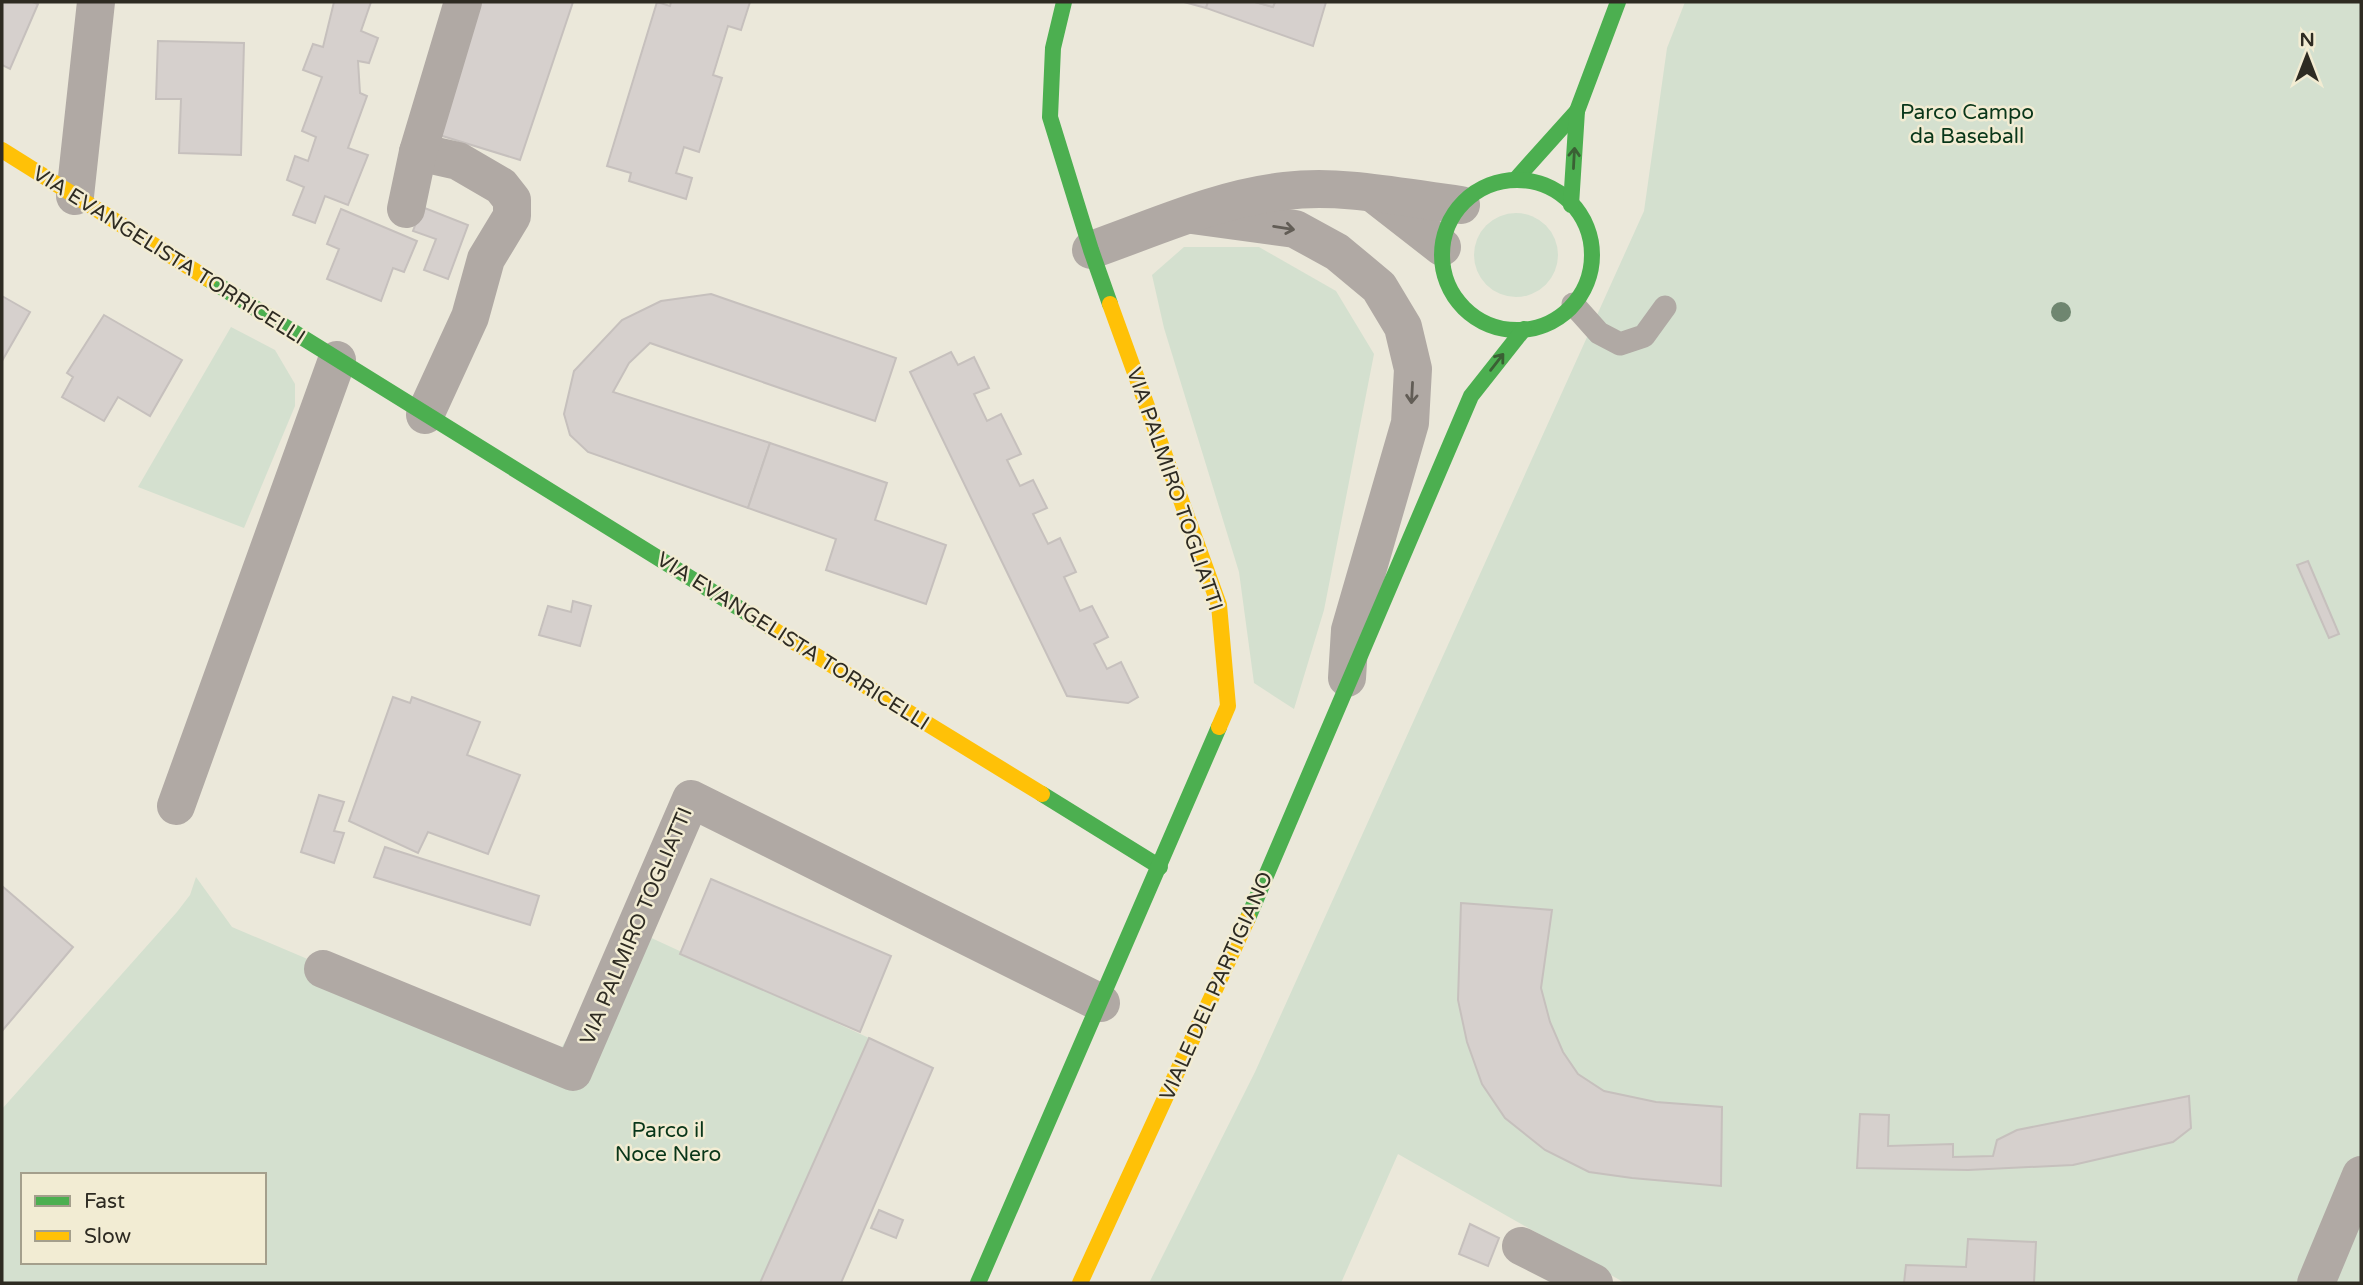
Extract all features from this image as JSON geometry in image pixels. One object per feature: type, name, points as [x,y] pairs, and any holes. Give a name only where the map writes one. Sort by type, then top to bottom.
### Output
[{"type":"street","points":[[75,196],[96,2]]},
{"type":"street","points":[[406,209],[418,152],[463,2]]},
{"type":"street","name":"VIA PALMIRO TOGLIATTI","points":[[978,1283],[1228,706],[1219,605],[1091,250],[1051,117],[1053,48],[1064,2]]},
{"type":"street","points":[[1571,205],[1577,111],[1618,2]]},
{"type":"street","points":[[1516,179],[1577,111]]},
{"type":"street","name":"VIA EVANGELISTA TORRICELLI","points":[[2,150],[425,415],[1160,867]]},
{"type":"street","points":[[418,152],[458,161],[501,186],[512,200],[512,216],[486,259],[470,317],[425,415]]},
{"type":"street","points":[[1516,179],[1540,183],[1562,195],[1579,213],[1590,235],[1592,259],[1586,284],[1573,304],[1554,320],[1531,329],[1506,330],[1482,321],[1473,322],[1448,286],[1441,262],[1443,237],[1453,214],[1470,195],[1492,184],[1516,179]]},
{"type":"street","points":[[1091,250],[1228,201],[1285,191],[1330,189],[1461,205]]},
{"type":"street","points":[[1374,194],[1442,247]]},
{"type":"street","name":"VIALE DEL PARTIGIANO","points":[[1192,215],[1295,229],[1337,252],[1378,287],[1403,327],[1413,369],[1410,423],[1350,631],[1347,687]]},
{"type":"street","name":"VIALE DEL PARTIGIANO","points":[[1080,1283],[1250,913],[1471,396],[1524,329]]},
{"type":"street","points":[[176,806],[337,359]]},
{"type":"street","points":[[1471,396],[1472,369]]},
{"type":"street","name":"VIA PALMIRO TOGLIATTI","points":[[323,969],[573,1072],[691,799],[1101,1003]]},
{"type":"street","points":[[2316,1283],[2361,1175]]},
{"type":"street","points":[[1521,1246],[1594,1283]]},
{"type":"lane","points":[[1573,304],[1598,334],[1620,344],[1644,336],[1665,307]]},
{"type":"green space","name":"Parco Campo da Baseball","points":[[1685,2],[2361,2],[2360,1283],[1625,1283],[1398,1154],[1341,1283],[1149,1283],[1255,1072],[1644,211],[1667,48]]},
{"type":"green space","points":[[1508,213],[1524,213],[1540,220],[1551,231],[1558,247],[1555,271],[1546,285],[1524,297],[1508,297],[1492,290],[1481,279],[1474,263],[1474,247],[1481,231],[1492,220]]},
{"type":"green space","points":[[1184,247],[1259,247],[1336,291],[1374,354],[1324,610],[1294,709],[1254,683],[1239,572],[1164,328],[1152,275]]},
{"type":"green space","points":[[231,327],[275,350],[295,384],[295,406],[244,528],[138,487]]},
{"type":"green space","name":"Parco il Noce Nero","points":[[196,877],[232,927],[552,1063],[634,930],[869,1038],[760,1283],[2,1283],[2,1109],[190,895]]},
{"type":"building","points":[[2,2],[38,4],[10,69],[2,65]]},
{"type":"building","points":[[334,2],[371,2],[361,31],[378,38],[369,63],[358,61],[360,93],[367,96],[348,148],[368,155],[348,205],[325,196],[315,223],[293,215],[304,187],[287,180],[295,156],[308,161],[316,137],[302,131],[322,77],[303,70],[313,44],[323,47]]},
{"type":"building","points":[[479,2],[573,2],[520,160],[436,134]]},
{"type":"building","points":[[657,2],[670,6],[671,2],[750,2],[741,30],[728,26],[713,75],[722,78],[699,152],[684,147],[676,173],[692,178],[686,199],[629,181],[631,173],[607,166]]},
{"type":"building","points":[[1184,2],[1208,2],[1206,8]]},
{"type":"building","points":[[1208,2],[1255,2],[1273,7],[1275,2],[1326,2],[1313,46],[1206,8]]},
{"type":"building","points":[[1255,2],[1275,2],[1273,7]]},
{"type":"building","points":[[158,41],[244,43],[241,155],[179,153],[181,99],[156,99]]},
{"type":"building","points":[[422,207],[468,225],[448,279],[424,270],[436,239],[413,231]]},
{"type":"building","points":[[341,209],[417,241],[404,272],[393,268],[381,301],[327,279],[339,249],[327,244]]},
{"type":"building","points":[[711,294],[896,358],[875,421],[650,343],[629,363],[613,392],[770,443],[748,508],[588,452],[570,435],[564,414],[574,371],[622,320],[661,301]]},
{"type":"building","points":[[2,296],[30,312],[2,361]]},
{"type":"building","points":[[104,315],[182,360],[150,416],[118,397],[104,421],[62,397],[73,377],[67,373]]},
{"type":"building","points":[[951,352],[958,365],[974,357],[989,388],[974,394],[987,421],[1001,414],[1021,454],[1007,460],[1020,486],[1033,480],[1047,508],[1033,514],[1048,544],[1060,538],[1076,572],[1064,577],[1080,611],[1092,606],[1108,637],[1094,644],[1107,669],[1121,662],[1138,697],[1128,703],[1067,696],[910,372]]},
{"type":"building","points":[[770,443],[887,483],[875,520],[946,545],[926,604],[826,570],[836,539],[748,508]]},
{"type":"building","points":[[2308,561],[2339,634],[2329,638],[2297,565]]},
{"type":"building","points":[[573,601],[591,606],[580,646],[539,635],[548,606],[571,612]]},
{"type":"building","points":[[393,697],[410,703],[412,697],[480,722],[467,755],[520,775],[488,854],[428,832],[418,853],[349,821]]},
{"type":"building","points":[[319,795],[344,802],[334,831],[344,833],[334,863],[301,852]]},
{"type":"building","points":[[385,847],[539,896],[530,925],[374,877]]},
{"type":"building","points":[[711,879],[891,956],[860,1032],[680,954]]},
{"type":"building","points":[[2,886],[73,947],[2,1031]]},
{"type":"building","points":[[1461,903],[1552,910],[1541,988],[1550,1022],[1563,1052],[1578,1074],[1604,1091],[1656,1102],[1722,1107],[1721,1186],[1589,1172],[1545,1150],[1505,1118],[1482,1084],[1467,1042],[1458,1000]]},
{"type":"building","points":[[869,1038],[933,1068],[841,1283],[760,1283]]},
{"type":"building","points":[[2189,1096],[2191,1128],[2173,1142],[2073,1165],[1968,1170],[1857,1168],[1860,1114],[1889,1115],[1888,1146],[1953,1144],[1953,1157],[1993,1156],[1997,1140],[2017,1130]]},
{"type":"building","points":[[879,1210],[903,1220],[896,1238],[871,1228]]},
{"type":"building","points":[[1470,1224],[1499,1238],[1488,1266],[1459,1254]]},
{"type":"building","points":[[1968,1239],[2036,1242],[2034,1283],[1904,1283],[1906,1265],[1966,1267]]},
{"type":"traffic: fast","points":[[1064,2],[1053,48],[1050,117],[1110,304]]},
{"type":"traffic: fast","points":[[1571,205],[1577,111],[1618,2]]},
{"type":"traffic: fast","points":[[1516,179],[1577,111]]},
{"type":"traffic: fast","points":[[1517,180],[1546,186],[1570,202],[1586,226],[1592,255],[1586,284],[1570,308],[1546,324],[1517,330],[1488,324],[1464,308],[1448,284],[1442,255],[1448,226],[1464,202],[1488,186],[1517,180]]},
{"type":"traffic: fast","points":[[208,279],[771,628]]},
{"type":"traffic: fast","points":[[1248,918],[1471,396],[1524,329]]},
{"type":"traffic: fast","points":[[978,1283],[1219,727]]},
{"type":"traffic: fast","points":[[1042,794],[1160,867]]},
{"type":"traffic: slow","points":[[2,150],[208,279]]},
{"type":"traffic: slow","points":[[1110,304],[1219,605],[1228,706],[1219,727]]},
{"type":"traffic: slow","points":[[771,628],[1042,794]]},
{"type":"traffic: slow","points":[[1080,1283],[1248,918]]}]
